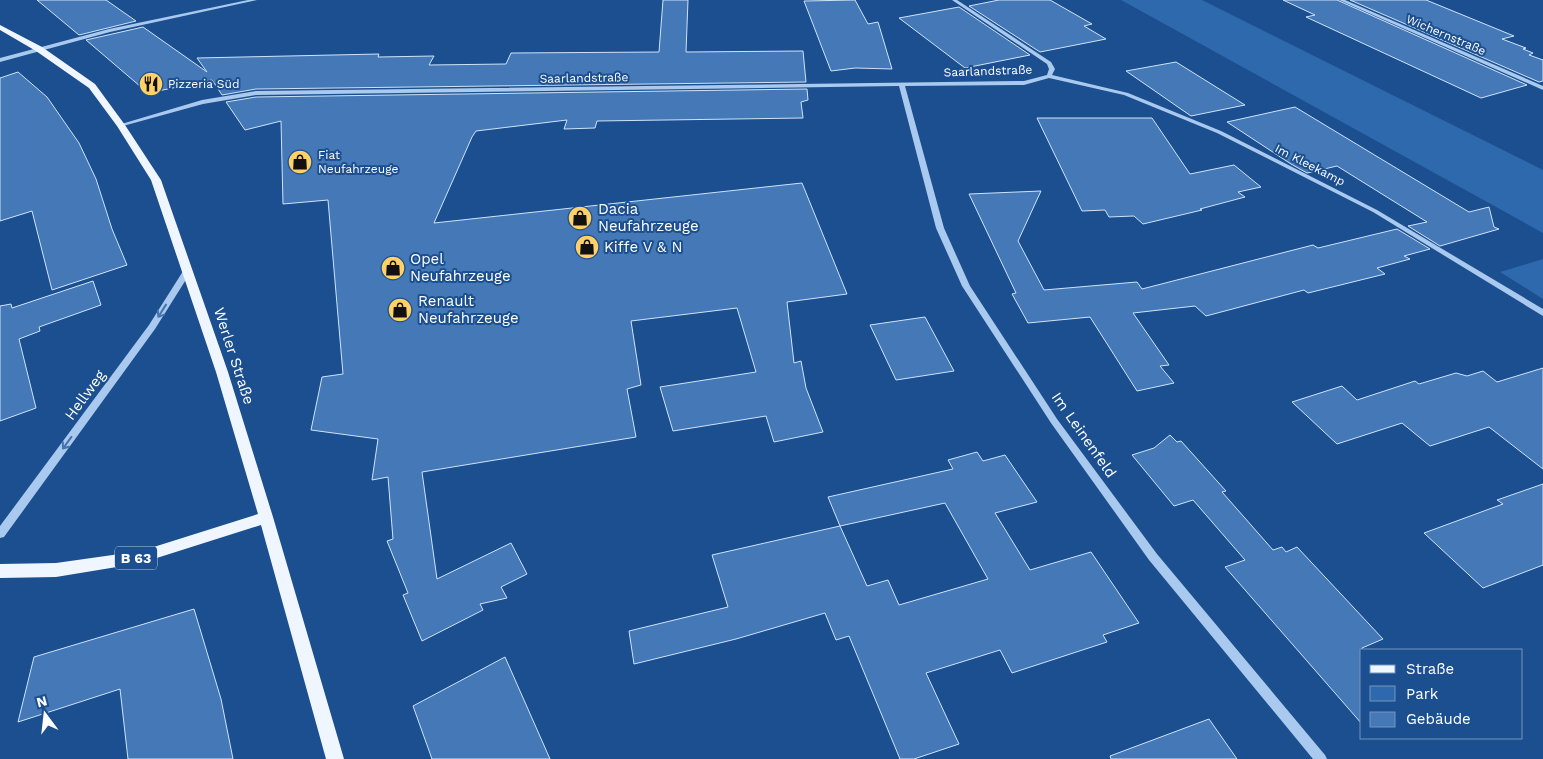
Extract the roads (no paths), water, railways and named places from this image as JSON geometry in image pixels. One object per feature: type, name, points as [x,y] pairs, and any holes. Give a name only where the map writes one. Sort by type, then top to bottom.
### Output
[{"type":"main road","name":"Werler Straße","points":[[0,27],[39,49],[92,86],[121,124],[156,180],[188,270],[266,517],[335,759]]},
{"type":"main road","name":"B 63","points":[[0,571],[56,570],[141,557],[266,517]]},
{"type":"street","points":[[0,60],[148,22],[254,0]]},
{"type":"street","points":[[954,0],[1049,63],[1052,69],[1049,76]]},
{"type":"street","name":"Wichernstraße","points":[[1341,0],[1543,88]]},
{"type":"street","name":"Saarlandstraße","points":[[121,124],[202,102],[256,93],[1024,83],[1049,76]]},
{"type":"street","name":"Im Kleekamp","points":[[1049,76],[1126,94],[1218,132],[1374,211],[1543,313]]},
{"type":"street","name":"Im Leinenfeld","points":[[902,85],[940,228],[966,286],[1054,421],[1153,557],[1321,759]]},
{"type":"street","name":"Hellweg","points":[[0,534],[152,327],[188,270]]},
{"type":"place","name":"Pizzeria Süd","points":[[151,84]]},
{"type":"place","name":"Fiat Neufahrzeuge","points":[[300,162]]},
{"type":"place","name":"Dacia Neufahrzeuge","points":[[580,218]]},
{"type":"place","name":"Kiffe V & N","points":[[587,247]]},
{"type":"place","name":"Opel Neufahrzeuge","points":[[393,268]]},
{"type":"place","name":"Renault Neufahrzeuge","points":[[400,310]]}]
